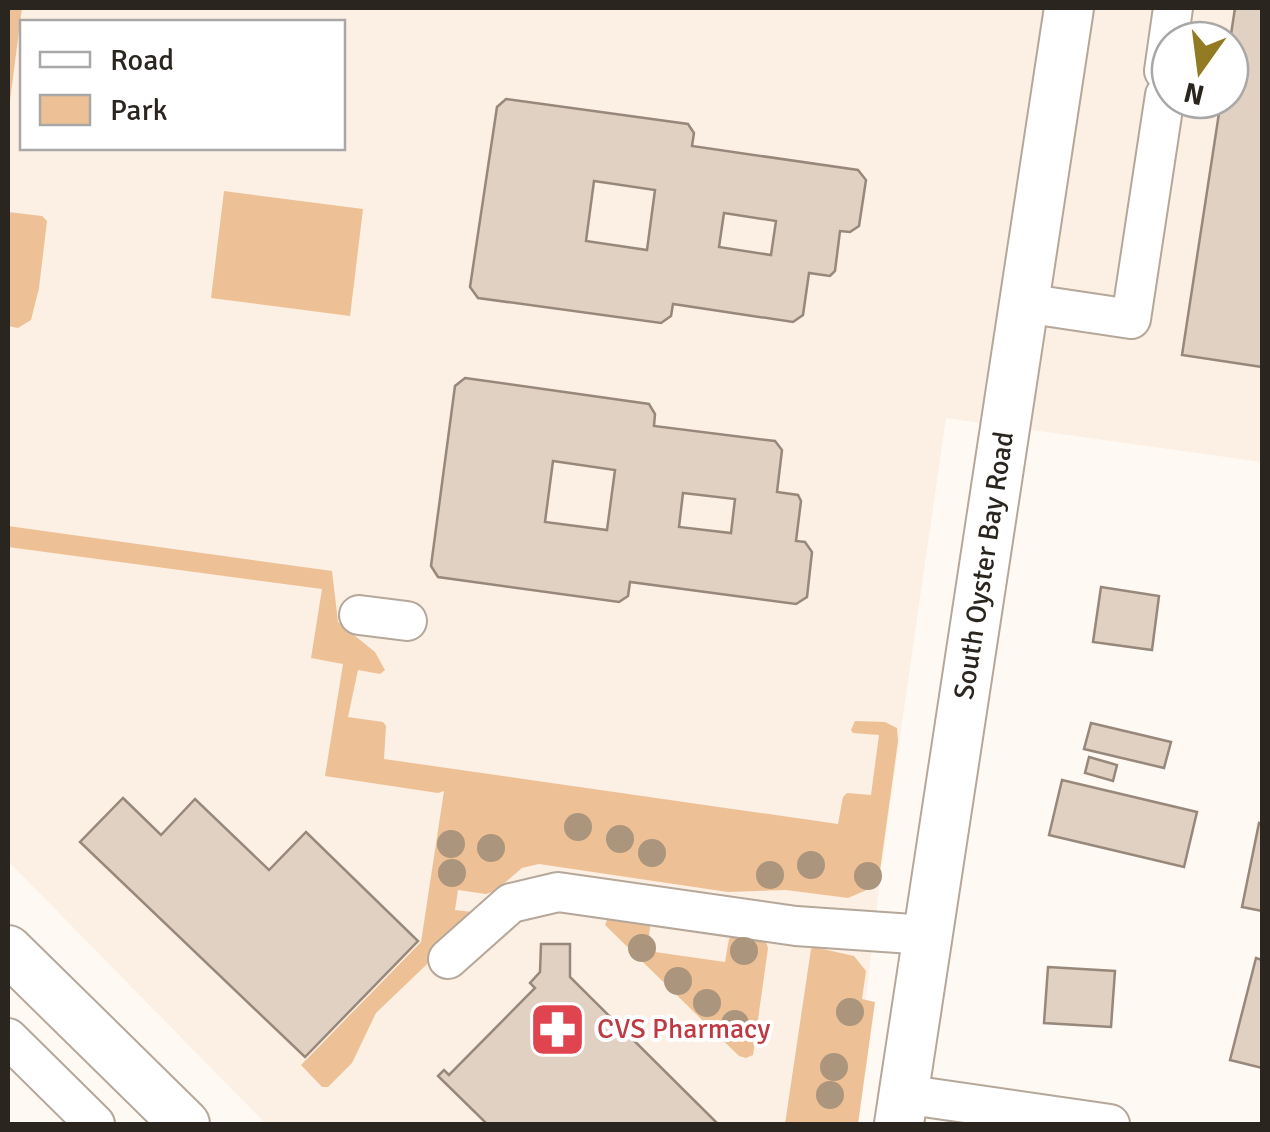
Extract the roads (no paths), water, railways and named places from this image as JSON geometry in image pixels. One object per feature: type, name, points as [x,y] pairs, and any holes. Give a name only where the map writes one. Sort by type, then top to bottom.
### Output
[{"type":"main road","name":"South Oyster Bay Road","points":[[901,1109],[1069,8]]},
{"type":"main road","points":[[8,950],[185,1124]]},
{"type":"street","points":[[1024,303],[1132,319],[1173,8]]},
{"type":"street","points":[[359,614],[407,622]]},
{"type":"street","points":[[448,959],[512,903],[558,892],[796,926],[928,935]]},
{"type":"street","points":[[8,1038],[95,1124]]},
{"type":"street","points":[[901,1109],[1110,1124]]},
{"type":"place","name":"CVS Pharmacy","points":[[558,1029]]}]
